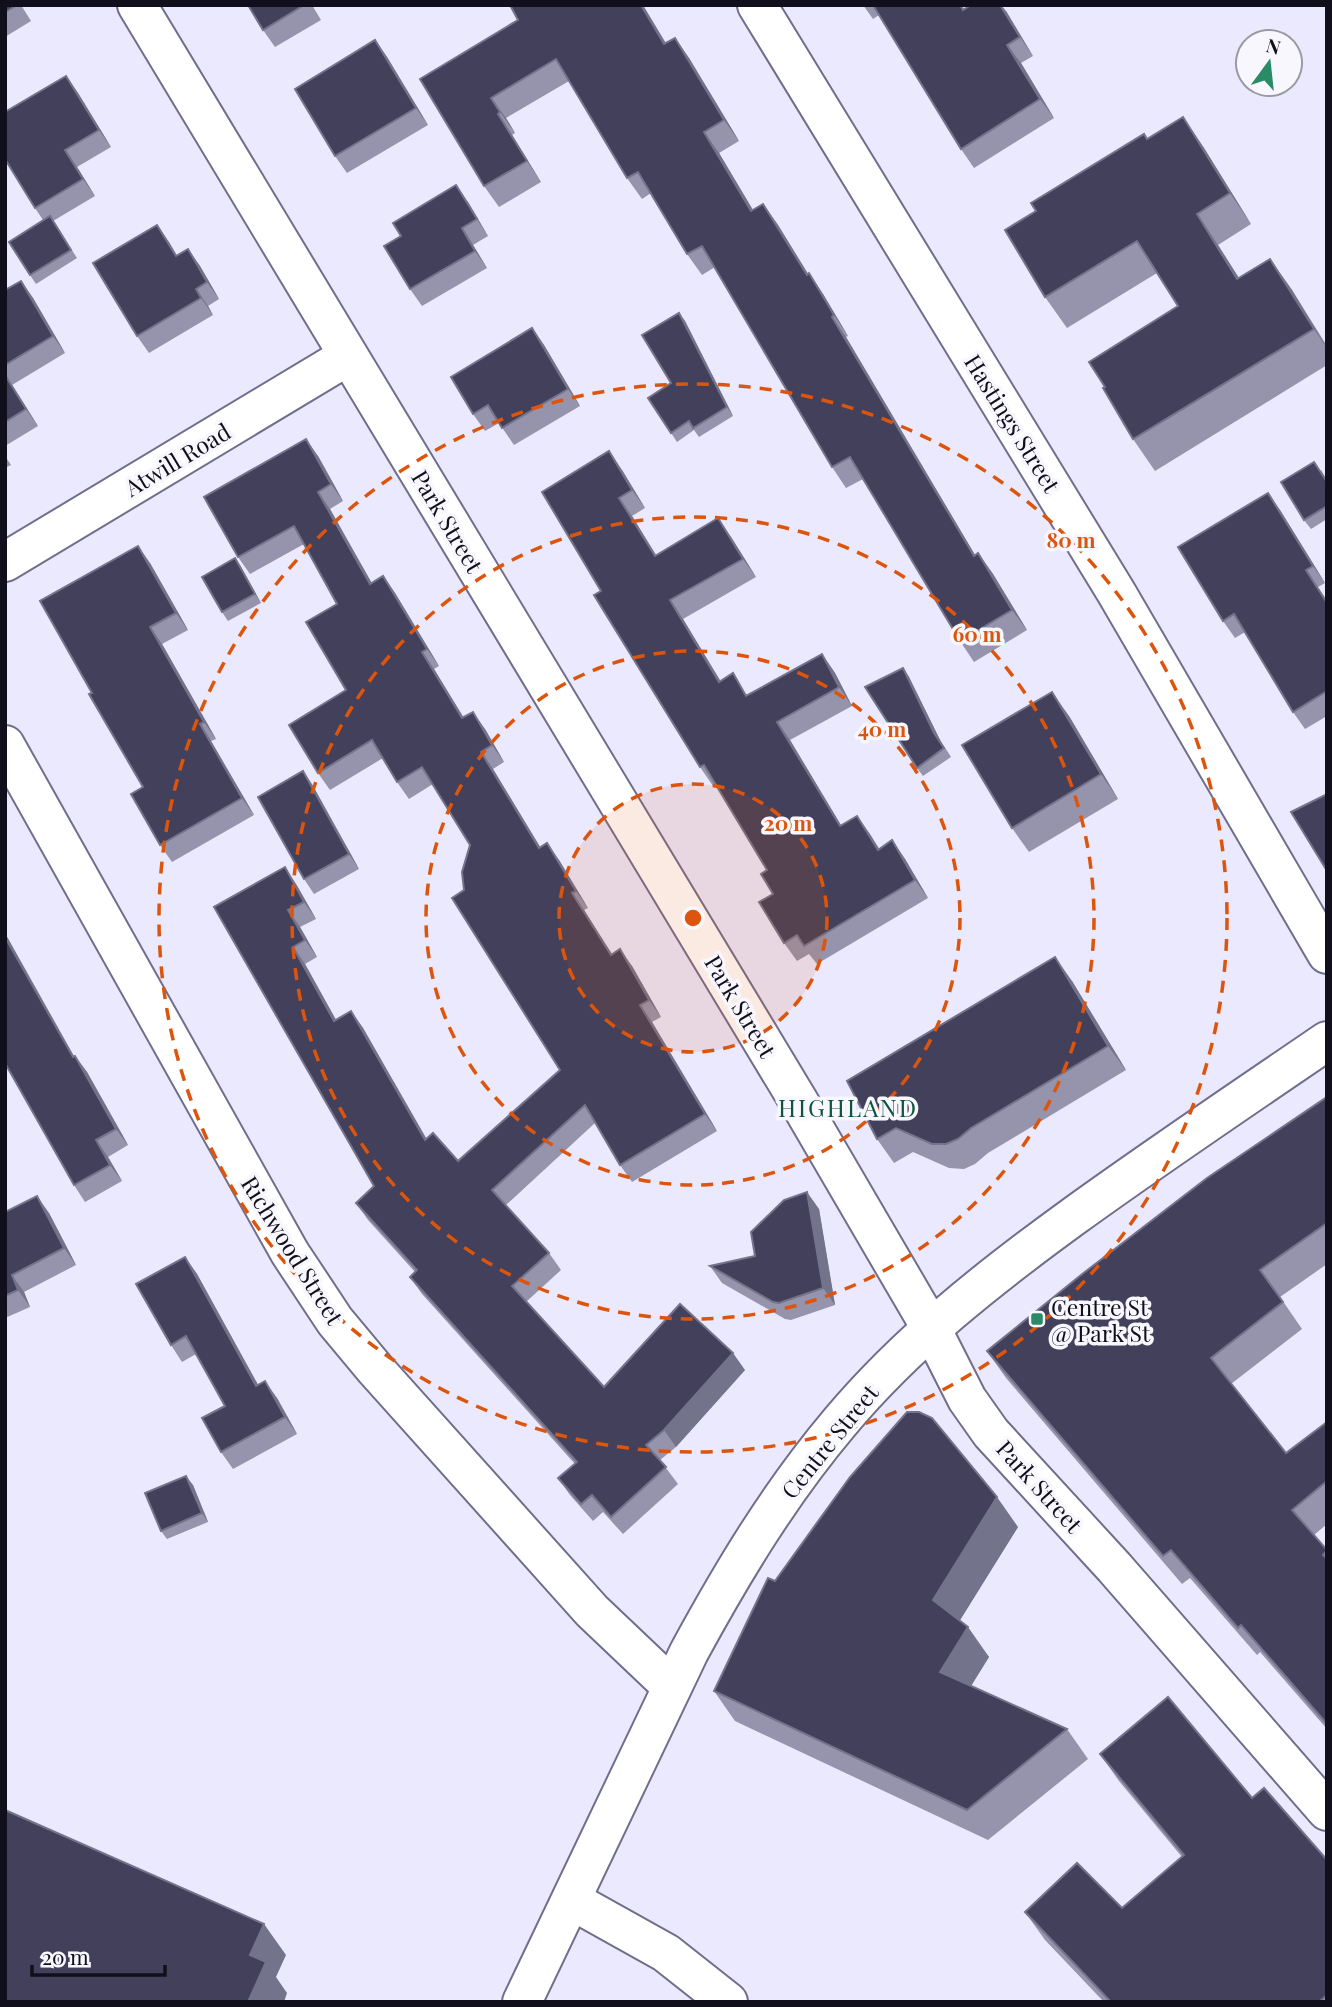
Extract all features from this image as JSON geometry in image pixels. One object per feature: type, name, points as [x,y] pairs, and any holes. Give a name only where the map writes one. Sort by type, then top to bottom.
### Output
[{"type":"street","name":"Park Street","points":[[137,5],[799,1102],[931,1328],[967,1399],[991,1433],[1142,1598],[1327,1811]]},
{"type":"street","name":"Hastings Street","points":[[757,5],[1116,592],[1327,954]]},
{"type":"street","name":"Atwill Road","points":[[5,562],[348,356]]},
{"type":"street","name":"Richwood Street","points":[[5,745],[290,1254],[335,1321],[592,1611],[672,1687]]},
{"type":"street","name":"Centre Street","points":[[522,2002],[672,1687],[717,1600],[772,1512],[840,1422],[931,1328],[1015,1259],[1327,1041]]},
{"type":"street","points":[[571,1900],[666,1953],[728,2002]]},
{"type":"building","points":[[5,5],[17,5],[5,12]]},
{"type":"building","points":[[248,5],[304,5],[263,30]]},
{"type":"building","points":[[510,5],[641,5],[664,44],[675,38],[724,120],[704,132],[751,211],[763,204],[807,275],[809,273],[834,315],[832,317],[974,556],[978,553],[1012,610],[960,641],[850,457],[832,467],[702,246],[687,254],[638,172],[627,178],[556,59],[491,98],[527,161],[484,186],[420,79],[518,20]]},
{"type":"building","points":[[873,5],[960,5],[963,10],[971,5],[1000,5],[1020,37],[1007,45],[1040,99],[961,149]]},
{"type":"building","points":[[375,40],[416,108],[335,156],[295,89]]},
{"type":"building","points":[[66,76],[99,130],[65,150],[83,179],[35,208],[5,159],[5,112]]},
{"type":"building","points":[[1183,117],[1230,193],[1197,214],[1237,279],[1270,259],[1314,329],[1133,439],[1089,362],[1178,306],[1137,241],[1045,297],[1005,230],[1036,211],[1031,203],[1144,134],[1147,139]]},
{"type":"building","points":[[456,185],[477,219],[462,228],[475,251],[410,289],[384,246],[401,236],[393,223]]},
{"type":"building","points":[[50,216],[71,250],[30,275],[9,242]]},
{"type":"building","points":[[157,225],[176,256],[188,249],[207,282],[196,289],[201,298],[137,336],[93,263]]},
{"type":"building","points":[[21,281],[53,336],[5,365],[5,290]]},
{"type":"building","points":[[679,313],[727,407],[693,428],[689,421],[671,433],[648,398],[671,383],[642,335]]},
{"type":"building","points":[[532,328],[568,389],[502,428],[488,405],[473,414],[451,377]]},
{"type":"building","points":[[5,375],[26,409],[5,422]]},
{"type":"building","points":[[306,439],[331,484],[318,492],[370,584],[383,576],[427,649],[422,652],[462,718],[473,712],[492,745],[481,752],[539,848],[547,843],[576,891],[572,893],[611,955],[620,949],[649,1000],[640,1005],[705,1114],[620,1165],[585,1105],[492,1190],[549,1253],[512,1286],[604,1387],[680,1304],[733,1353],[664,1430],[646,1445],[666,1467],[611,1517],[592,1495],[581,1504],[558,1478],[577,1462],[410,1277],[417,1270],[356,1203],[374,1186],[214,907],[285,867],[304,902],[288,910],[305,940],[293,947],[334,1021],[351,1011],[425,1140],[433,1133],[458,1161],[560,1070],[452,898],[464,890],[462,872],[470,845],[422,767],[397,782],[372,740],[318,773],[289,725],[346,690],[306,622],[337,604],[294,526],[238,557],[204,497]]},
{"type":"building","points":[[609,451],[632,490],[619,498],[655,556],[718,518],[743,559],[670,600],[719,682],[733,673],[746,696],[822,654],[839,687],[777,722],[840,826],[857,816],[878,850],[892,840],[915,880],[804,946],[797,935],[784,943],[759,902],[773,894],[761,874],[767,870],[704,765],[700,767],[594,595],[601,591],[542,492]]},
{"type":"building","points":[[1314,462],[1327,482],[1327,506],[1304,520],[1281,482]]},
{"type":"building","points":[[1268,493],[1313,566],[1306,570],[1327,603],[1327,691],[1293,712],[1234,614],[1223,621],[1178,547]]},
{"type":"building","points":[[138,546],[176,613],[150,627],[204,722],[200,724],[242,798],[160,845],[131,794],[143,787],[89,694],[92,693],[40,601]]},
{"type":"building","points":[[235,558],[255,594],[222,612],[202,577]]},
{"type":"building","points":[[903,668],[944,748],[917,768],[865,687]]},
{"type":"building","points":[[1052,692],[1101,774],[1012,828],[962,745]]},
{"type":"building","points":[[303,771],[349,854],[304,879],[258,797]]},
{"type":"building","points":[[1327,794],[1327,871],[1291,812]]},
{"type":"building","points":[[5,937],[116,1129],[96,1140],[110,1165],[74,1185],[5,1063]]},
{"type":"building","points":[[1055,957],[1108,1046],[946,1144],[932,1144],[896,1128],[877,1139],[847,1081]]},
{"type":"building","points":[[1327,1097],[1327,1223],[1260,1270],[1283,1302],[1211,1358],[1286,1453],[1327,1422],[1327,1481],[1292,1510],[1327,1550],[1323,1555],[1327,1559],[1327,1724],[1241,1625],[1238,1628],[1171,1550],[1163,1556],[987,1351],[1207,1178]]},
{"type":"building","points":[[807,1192],[823,1288],[779,1303],[773,1302],[710,1266],[755,1256],[751,1232],[784,1200]]},
{"type":"building","points":[[37,1196],[64,1248],[12,1275],[18,1290],[5,1296],[5,1212]]},
{"type":"building","points":[[185,1257],[256,1386],[265,1381],[285,1417],[221,1452],[202,1418],[225,1406],[186,1336],[171,1345],[136,1284]]},
{"type":"building","points":[[907,1412],[919,1412],[932,1418],[997,1497],[933,1600],[968,1627],[940,1672],[1067,1729],[967,1810],[714,1691],[768,1578],[775,1581],[850,1477]]},
{"type":"building","points":[[186,1476],[202,1513],[161,1531],[145,1493]]},
{"type":"building","points":[[1168,1697],[1252,1798],[1264,1788],[1327,1860],[1327,1995],[1319,2002],[1111,2002],[1025,1912],[1077,1863],[1122,1908],[1184,1855],[1100,1754]]},
{"type":"building","points":[[5,1810],[264,1924],[250,1955],[266,1962],[248,2002],[5,2002]]},
{"type":"place","name":"Centre St @ Park St","points":[[1037,1319]]},
{"type":"district","name":"HIGHLAND","points":[[848,1107]]}]
